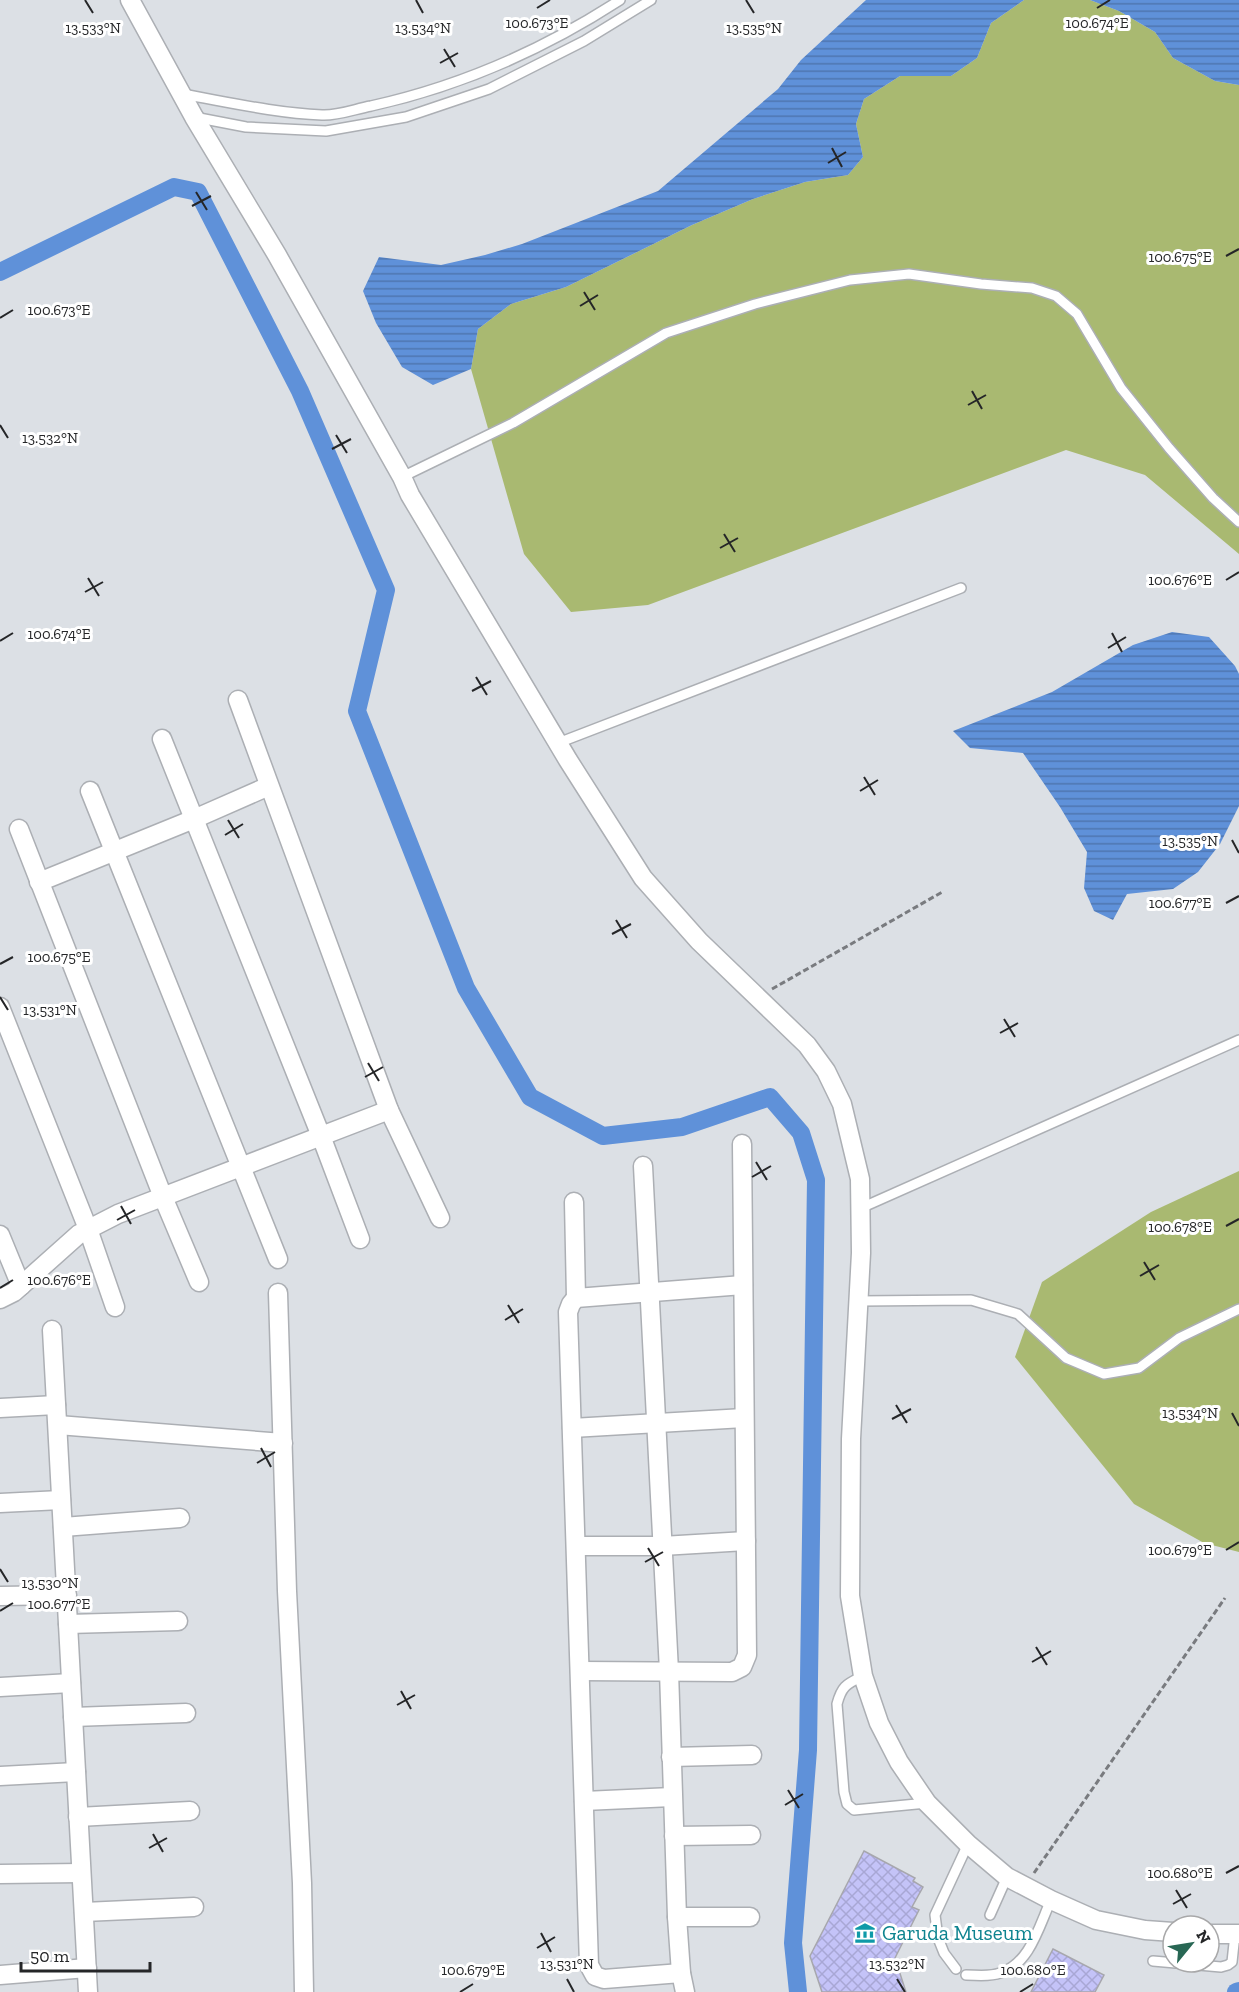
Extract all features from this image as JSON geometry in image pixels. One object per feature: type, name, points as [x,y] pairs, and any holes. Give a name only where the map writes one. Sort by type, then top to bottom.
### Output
[{"type":"street","points":[[130,0],[194,117],[277,255],[410,495],[558,743],[643,878],[699,941],[807,1045],[826,1071],[842,1104],[858,1168],[861,1208],[859,1301],[851,1439],[850,1596],[863,1676],[879,1723],[899,1762],[927,1803],[968,1844],[1006,1877],[1096,1920],[1161,1931]]},
{"type":"street","points":[[238,700],[388,1110],[440,1218]]},
{"type":"street","points":[[162,739],[360,1239]]},
{"type":"street","points":[[39,882],[270,786]]},
{"type":"street","points":[[90,791],[278,1259]]},
{"type":"street","points":[[19,829],[163,1197],[199,1281]]},
{"type":"street","points":[[0,1007],[115,1307]]},
{"type":"street","points":[[0,1299],[14,1292],[79,1234],[117,1214],[388,1110]]},
{"type":"street","points":[[580,1671],[732,1672],[742,1667],[747,1655],[742,1143]]},
{"type":"street","points":[[643,1166],[669,1671],[677,1917],[681,1973],[685,1992]]},
{"type":"street","points":[[574,1202],[576,1298],[568,1312],[589,1965],[595,1976],[604,1979],[681,1973]]},
{"type":"street","points":[[0,1235],[21,1286]]},
{"type":"street","points":[[576,1298],[743,1285]]},
{"type":"street","points":[[278,1293],[287,1591],[302,1883],[304,1992]]},
{"type":"street","points":[[52,1330],[88,1992]]},
{"type":"street","points":[[0,1408],[56,1405]]},
{"type":"street","points":[[572,1428],[744,1418]]},
{"type":"street","points":[[58,1425],[283,1443]]},
{"type":"street","points":[[0,1503],[62,1500]]},
{"type":"street","points":[[63,1527],[180,1518]]},
{"type":"street","points":[[576,1546],[662,1546],[746,1541]]},
{"type":"street","points":[[0,1596],[67,1595]]},
{"type":"street","points":[[68,1624],[178,1621]]},
{"type":"street","points":[[0,1687],[71,1683]]},
{"type":"street","points":[[73,1717],[186,1713]]},
{"type":"street","points":[[671,1757],[752,1755]]},
{"type":"street","points":[[0,1776],[76,1772]]},
{"type":"street","points":[[584,1801],[672,1797]]},
{"type":"street","points":[[78,1817],[190,1811]]},
{"type":"street","points":[[674,1836],[751,1835]]},
{"type":"street","points":[[0,1874],[81,1873]]},
{"type":"street","points":[[84,1912],[194,1907]]},
{"type":"street","points":[[677,1917],[750,1917]]},
{"type":"street","points":[[1221,1934],[1237,1934]]},
{"type":"street","points":[[0,1975],[87,1968]]},
{"type":"lane","points":[[183,94],[324,116],[406,98],[484,73],[577,28],[620,0]]},
{"type":"lane","points":[[194,117],[246,127],[326,131],[406,117],[489,89],[585,41],[651,0]]},
{"type":"lane","points":[[402,477],[513,423],[666,333],[755,304],[850,280],[909,274],[1032,288],[1056,296],[1077,314],[1121,388],[1168,448],[1213,498],[1239,522]]},
{"type":"lane","points":[[558,743],[961,588]]},
{"type":"lane","points":[[861,1208],[1239,1040]]},
{"type":"lane","points":[[859,1301],[971,1300],[1018,1314],[1066,1358],[1104,1374],[1139,1368],[1179,1338],[1239,1309]]},
{"type":"lane","points":[[863,1676],[844,1685],[837,1704],[846,1804],[854,1810],[927,1803]]},
{"type":"lane","points":[[956,1969],[944,1953],[938,1938],[935,1915],[968,1844]]},
{"type":"lane","points":[[990,1915],[1006,1877]]},
{"type":"lane","points":[[966,1975],[999,1974],[1010,1969],[1025,1956],[1051,1900]]},
{"type":"lane","points":[[1153,1961],[1221,1967],[1228,1965],[1232,1962],[1237,1934]]},
{"type":"path","points":[[757,997],[944,891]]},
{"type":"path","points":[[1024,1886],[1226,1598]]},
{"type":"green space","points":[[1024,0],[1090,0],[1119,11],[1155,32],[1173,58],[1215,81],[1239,85],[1239,554],[1145,475],[1066,450],[648,605],[571,612],[524,554],[471,369],[478,329],[511,304],[566,287],[692,225],[753,199],[805,182],[848,175],[863,157],[856,124],[864,99],[900,76],[951,76],[977,58],[991,23]]},
{"type":"green space","points":[[1239,1171],[1239,1552],[1204,1543],[1134,1504],[1015,1357],[1042,1282],[1151,1212]]},
{"type":"water","points":[[866,0],[1024,0],[991,23],[977,58],[951,76],[900,76],[864,99],[856,124],[863,157],[848,175],[805,182],[753,199],[692,225],[566,287],[511,304],[478,329],[471,369],[433,385],[402,367],[376,323],[363,291],[379,257],[441,265],[485,255],[522,244],[658,191],[778,89],[801,60]]},
{"type":"water","points":[[1090,0],[1239,0],[1239,85],[1215,81],[1173,58],[1155,32],[1119,11]]},
{"type":"water","points":[[1172,632],[1209,637],[1235,666],[1239,674],[1239,806],[1220,844],[1198,872],[1173,889],[1127,894],[1113,920],[1094,911],[1084,888],[1087,852],[1023,753],[970,748],[953,731],[1052,692],[1133,645]]},
{"type":"building","name":"Garuda Museum","points":[[864,1851],[915,1878],[913,1881],[923,1887],[912,1907],[919,1910],[895,1958],[906,1992],[822,1992],[810,1956]]},
{"type":"building","name":"Garuda Museum","points":[[1053,1949],[1104,1975],[1095,1992],[1031,1992]]},
{"type":"waterway","points":[[0,272],[174,187],[198,192],[300,391],[386,590],[357,711],[466,988],[530,1097],[603,1136],[682,1127],[770,1097],[801,1133],[816,1180],[808,1750],[793,1943],[798,1992]]},
{"type":"place","name":"Garuda Museum","points":[[865,1933]]}]
